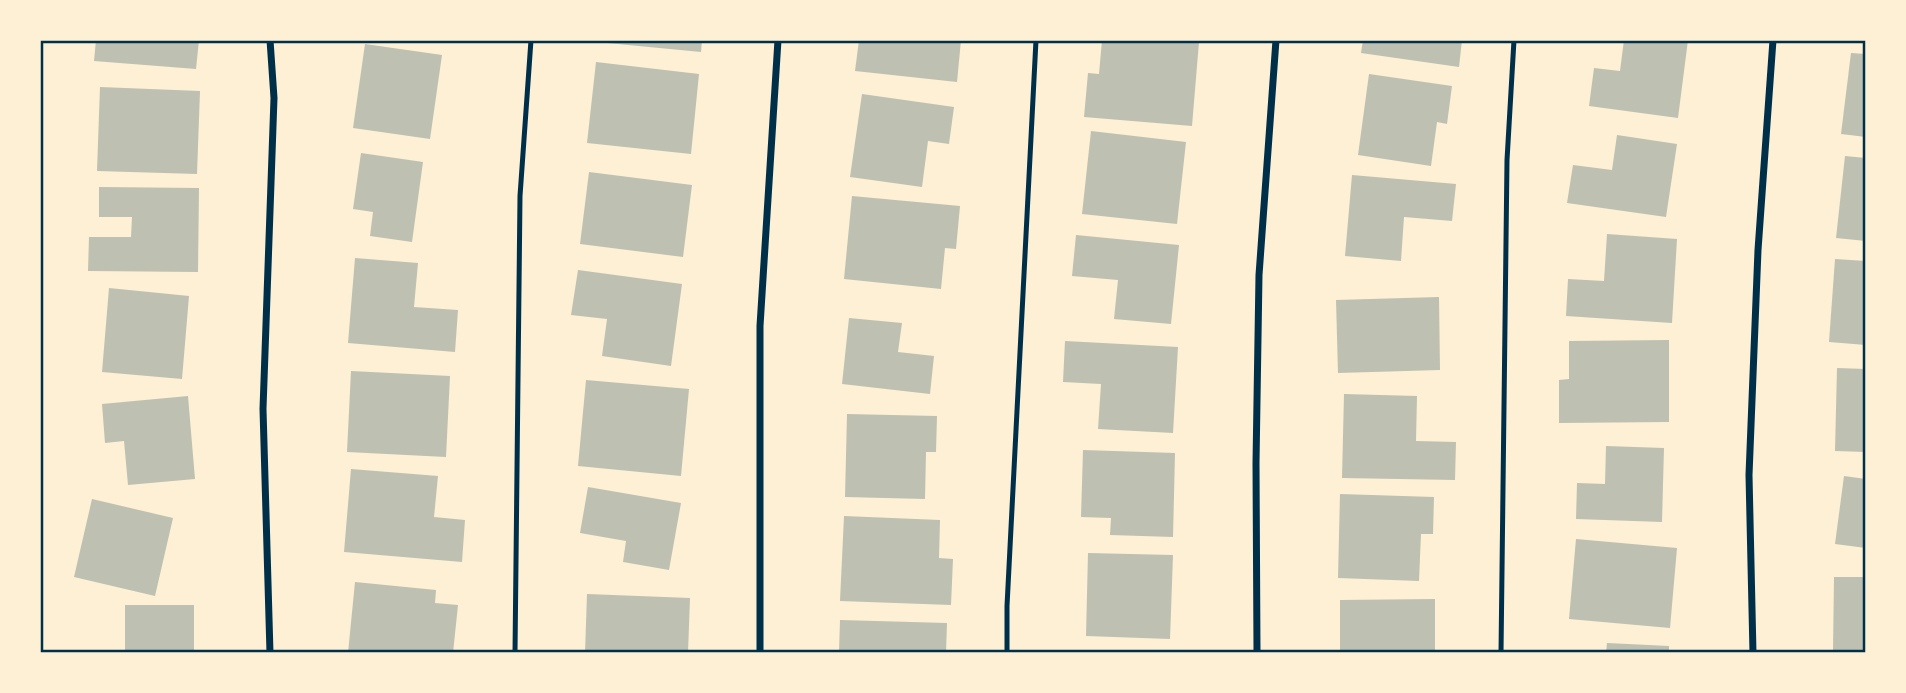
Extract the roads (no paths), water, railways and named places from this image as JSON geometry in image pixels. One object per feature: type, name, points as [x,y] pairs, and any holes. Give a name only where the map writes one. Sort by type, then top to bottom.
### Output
[{"type":"street","points":[[270,40],[274,98],[263,409],[270,653]]},
{"type":"street","points":[[760,653],[760,326],[778,40]]},
{"type":"street","points":[[1257,653],[1259,275],[1276,40]]},
{"type":"street","points":[[1754,653],[1749,475],[1758,250],[1773,40]]},
{"type":"lane","points":[[515,653],[520,196],[531,40]]},
{"type":"lane","points":[[1007,653],[1007,606],[1036,40]]},
{"type":"lane","points":[[1501,653],[1507,160],[1514,40]]}]
